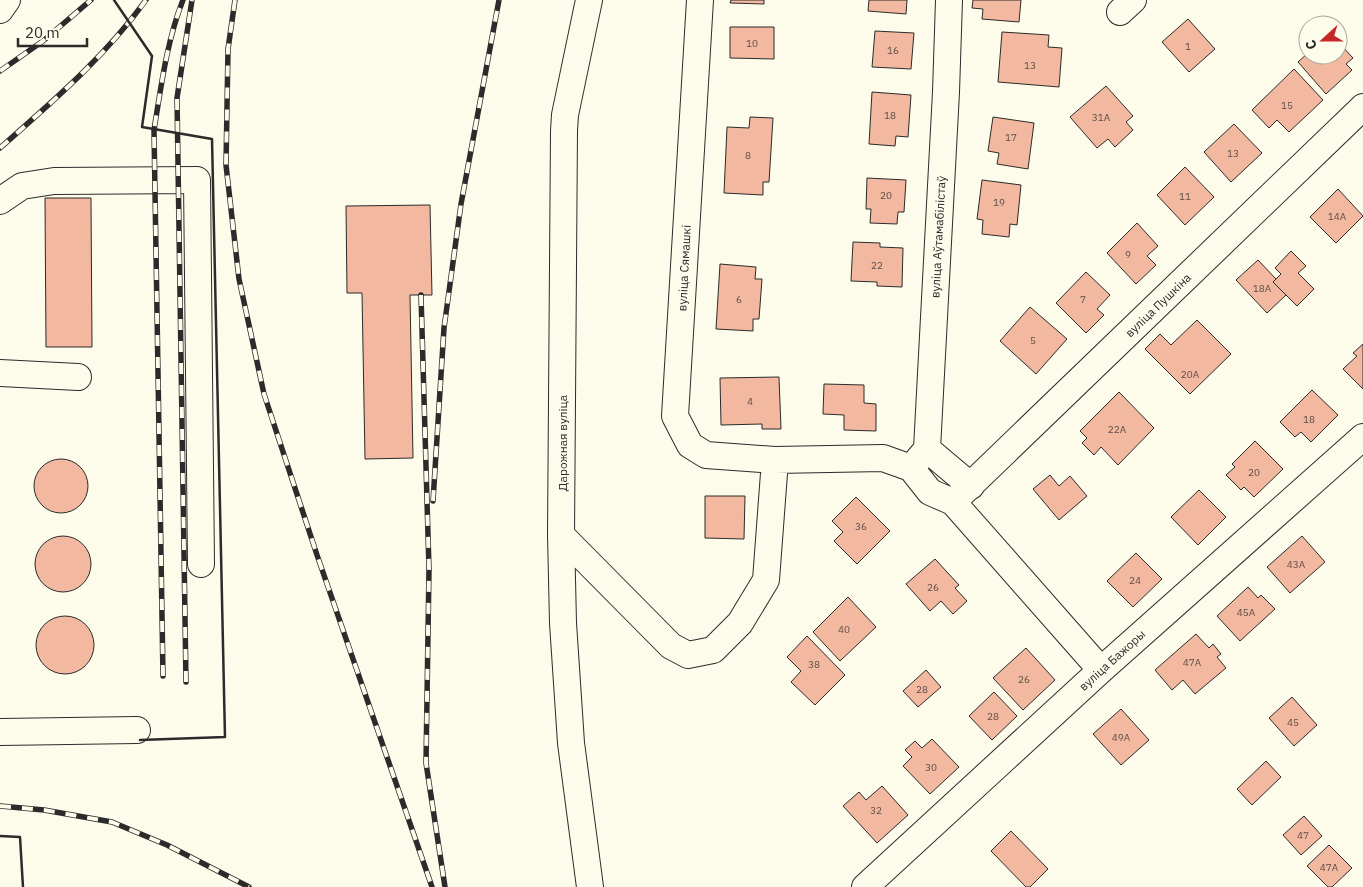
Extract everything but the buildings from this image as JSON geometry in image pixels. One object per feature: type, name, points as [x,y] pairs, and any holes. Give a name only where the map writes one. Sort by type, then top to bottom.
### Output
[{"type":"street","points":[[0,10],[8,0]]},
{"type":"street","name":"Дарожная вуліца","points":[[589,0],[565,115],[564,131],[561,536],[563,623],[571,743],[590,887]]},
{"type":"street","name":"вуліца Сямашкі","points":[[700,0],[675,416],[690,445],[706,455],[775,460],[919,459]]},
{"type":"street","name":"вуліца Аўтамабілістаў","points":[[919,459],[946,92],[949,0]]},
{"type":"street","name":"вуліца Пушкіна","points":[[962,494],[1363,107]]},
{"type":"street","points":[[0,201],[22,186],[54,181],[197,180],[201,564]]},
{"type":"street","points":[[0,373],[78,377]]},
{"type":"street","name":"вуліца Бажоры","points":[[865,887],[1100,670],[1363,437]]},
{"type":"street","points":[[919,459],[962,494],[1100,670]]},
{"type":"street","points":[[561,536],[670,646],[688,655],[713,650],[740,623],[766,580],[775,460]]},
{"type":"street","points":[[0,732],[137,730]]},
{"type":"railway","points":[[0,71],[43,41],[91,0]]},
{"type":"railway","points":[[0,148],[95,60],[146,0]]},
{"type":"railway","points":[[163,676],[154,130],[169,47],[183,0]]},
{"type":"railway","points":[[186,682],[177,98],[192,0]]},
{"type":"railway","points":[[235,0],[228,49],[226,165],[239,279],[264,394],[317,555],[432,887]]},
{"type":"railway","points":[[433,501],[444,328],[461,204],[499,0]]},
{"type":"railway","points":[[421,295],[429,569],[426,763],[445,887]]},
{"type":"railway","points":[[0,806],[44,810],[112,822],[167,845],[249,887]]},
{"type":"wall","points":[[114,0],[152,56],[142,127],[212,139],[225,737],[140,740]]},
{"type":"wall","points":[[0,836],[20,837],[23,887]]}]
